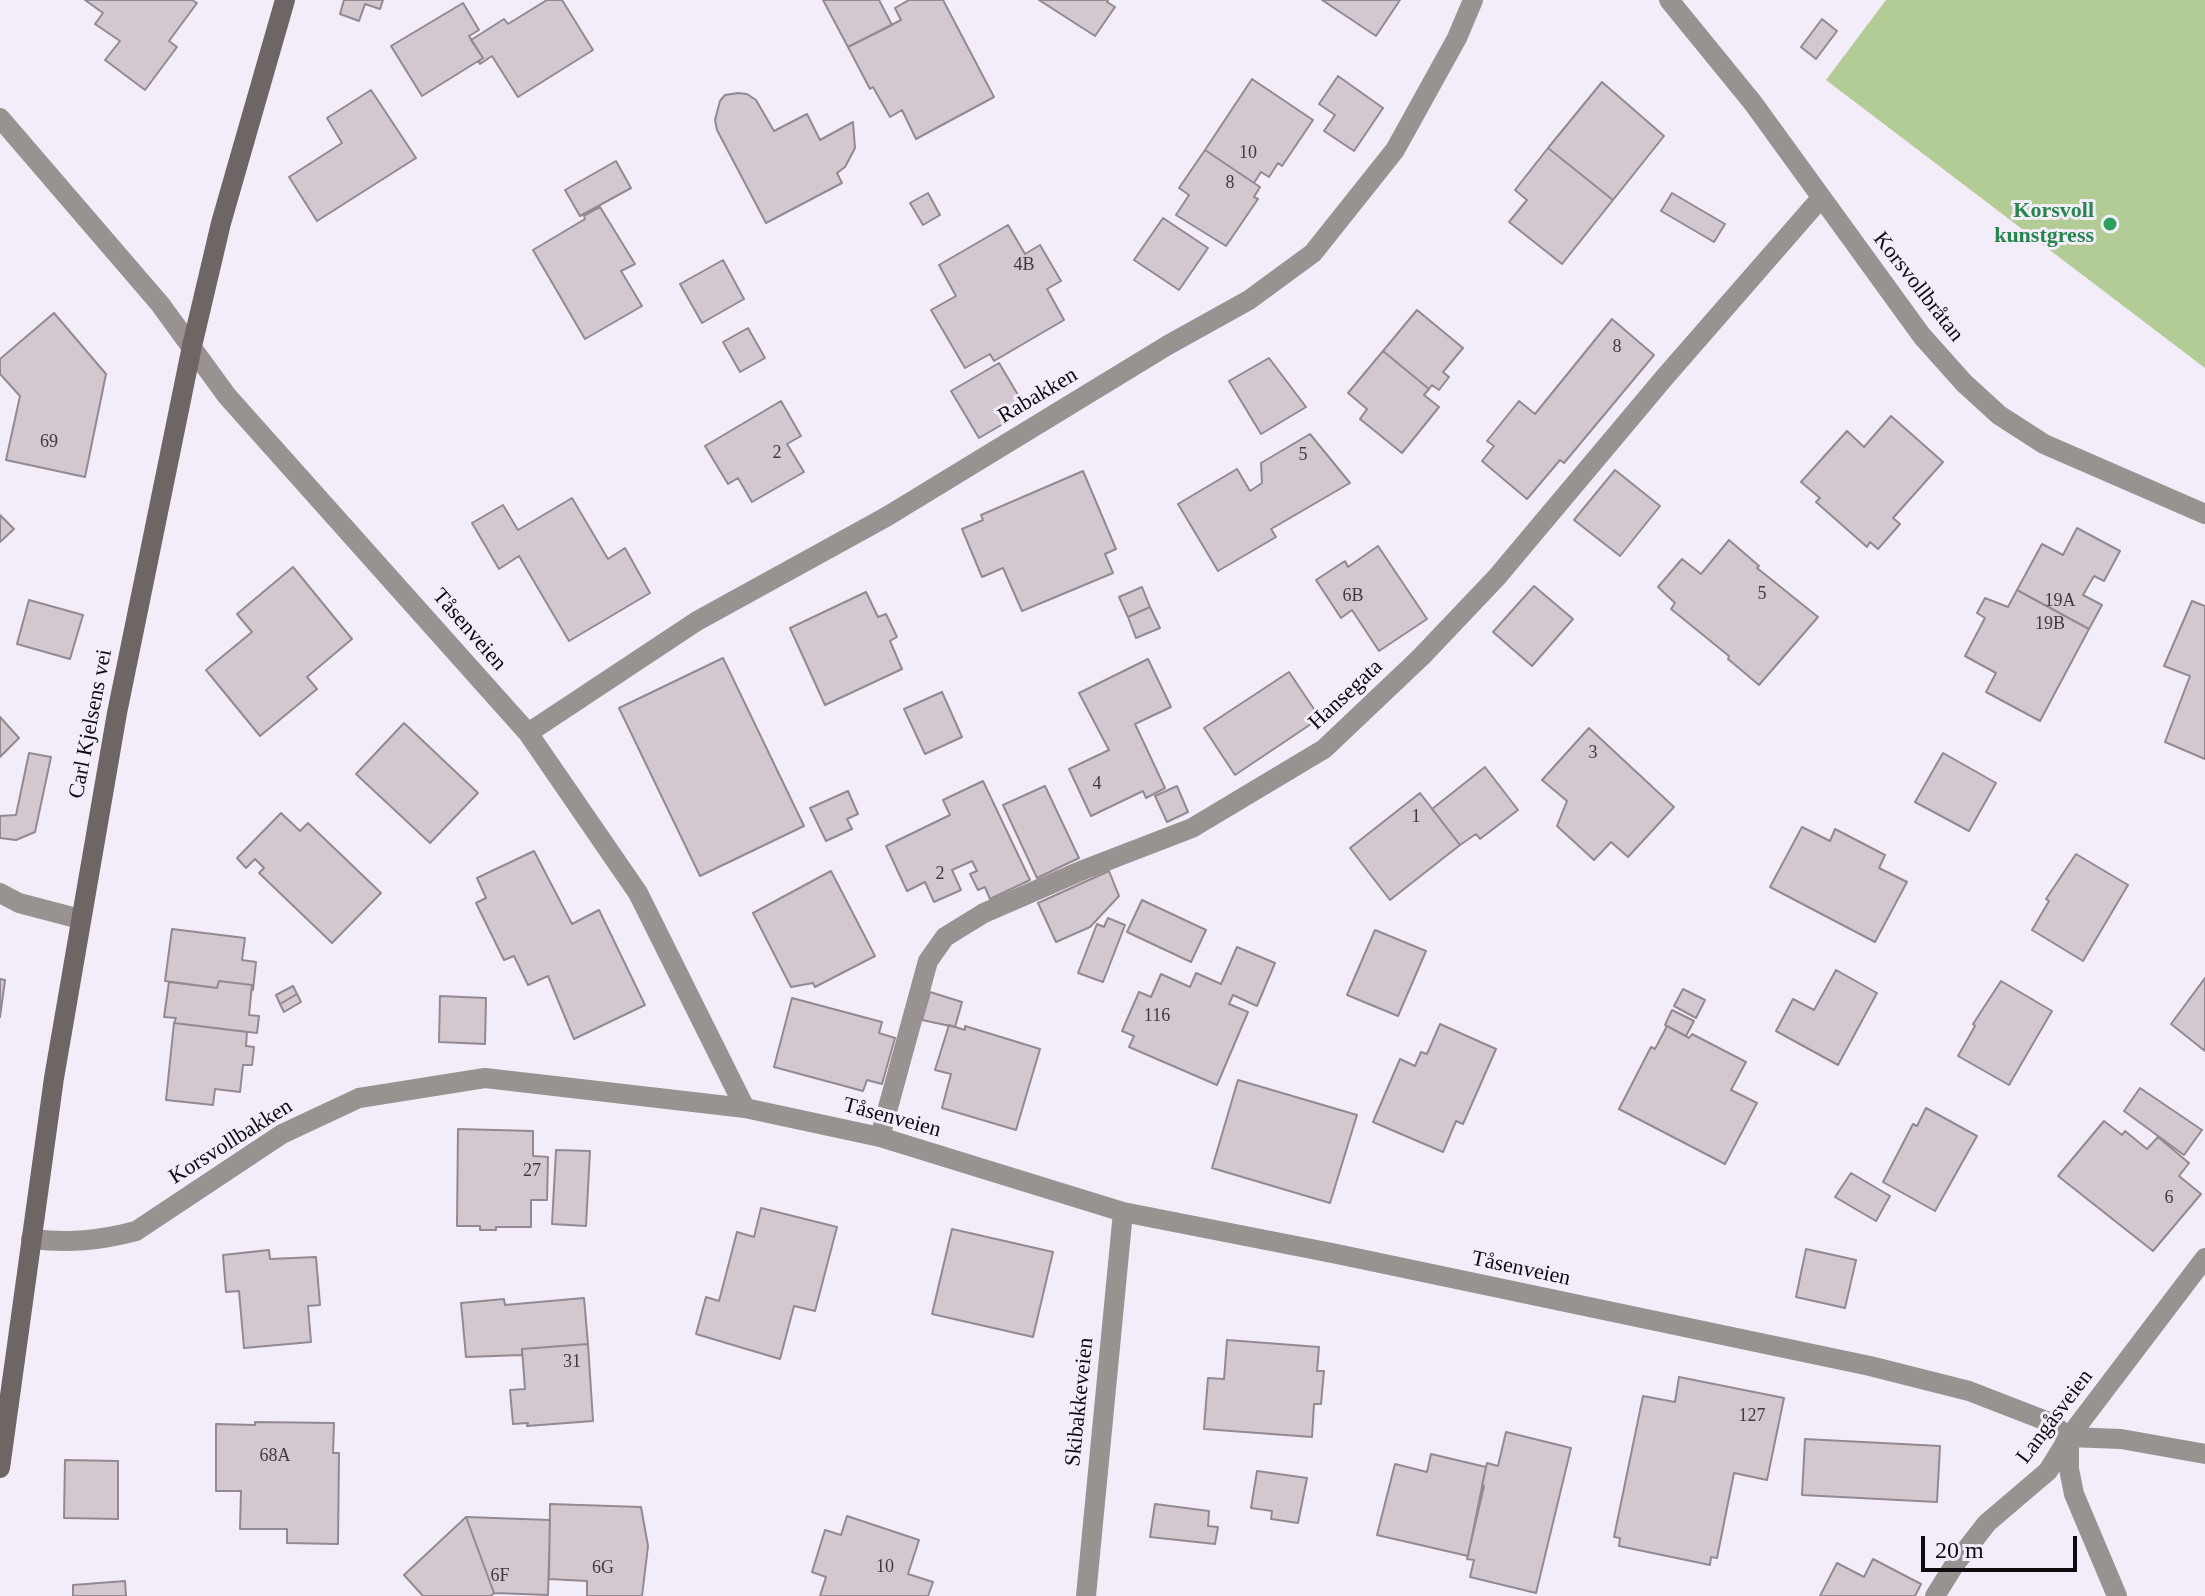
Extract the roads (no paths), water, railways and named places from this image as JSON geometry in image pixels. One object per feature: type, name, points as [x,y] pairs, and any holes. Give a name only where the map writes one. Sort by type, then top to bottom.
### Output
[{"type":"main road","name":"Carl Kjelsens vei","points":[[0,1468],[3,1410],[80,919],[117,713],[192,346],[221,223],[285,0]]},
{"type":"street","name":"Rabakken","points":[[528,733],[697,621],[886,517],[1168,345],[1249,300],[1313,253],[1395,150],[1457,38],[1473,0]]},
{"type":"street","name":"Korsvollbråtan","points":[[1669,0],[1753,103],[1922,336],[1964,383],[1999,415],[2044,444],[2205,514]]},
{"type":"street","name":"Tåsenveien","points":[[0,118],[160,304],[227,396],[528,733],[638,893],[745,1108],[880,1137],[1123,1212],[1870,1366],[1983,1396],[2049,1422],[2069,1437]]},
{"type":"street","name":"Hansegata","points":[[880,1137],[928,961],[945,937],[984,913],[1192,828],[1324,749],[1365,713],[1497,577],[1674,366],[1821,198]]},
{"type":"street","points":[[0,893],[19,903],[80,919]]},
{"type":"street","name":"Korsvollbakken","points":[[31,1239],[72,1243],[108,1239],[136,1231],[282,1134],[359,1098],[485,1078],[745,1108]]},
{"type":"street","name":"Skibakkeveien","points":[[1086,1596],[1123,1212]]},
{"type":"street","name":"Langåsveien","points":[[1935,1596],[1987,1523],[2048,1471],[2069,1437],[2205,1258]]},
{"type":"street","points":[[2117,1596],[2074,1494],[2069,1469],[2069,1437],[2121,1439],[2205,1454]]},
{"type":"place","name":"Korsvoll kunstgress","points":[[2110,224]]}]
